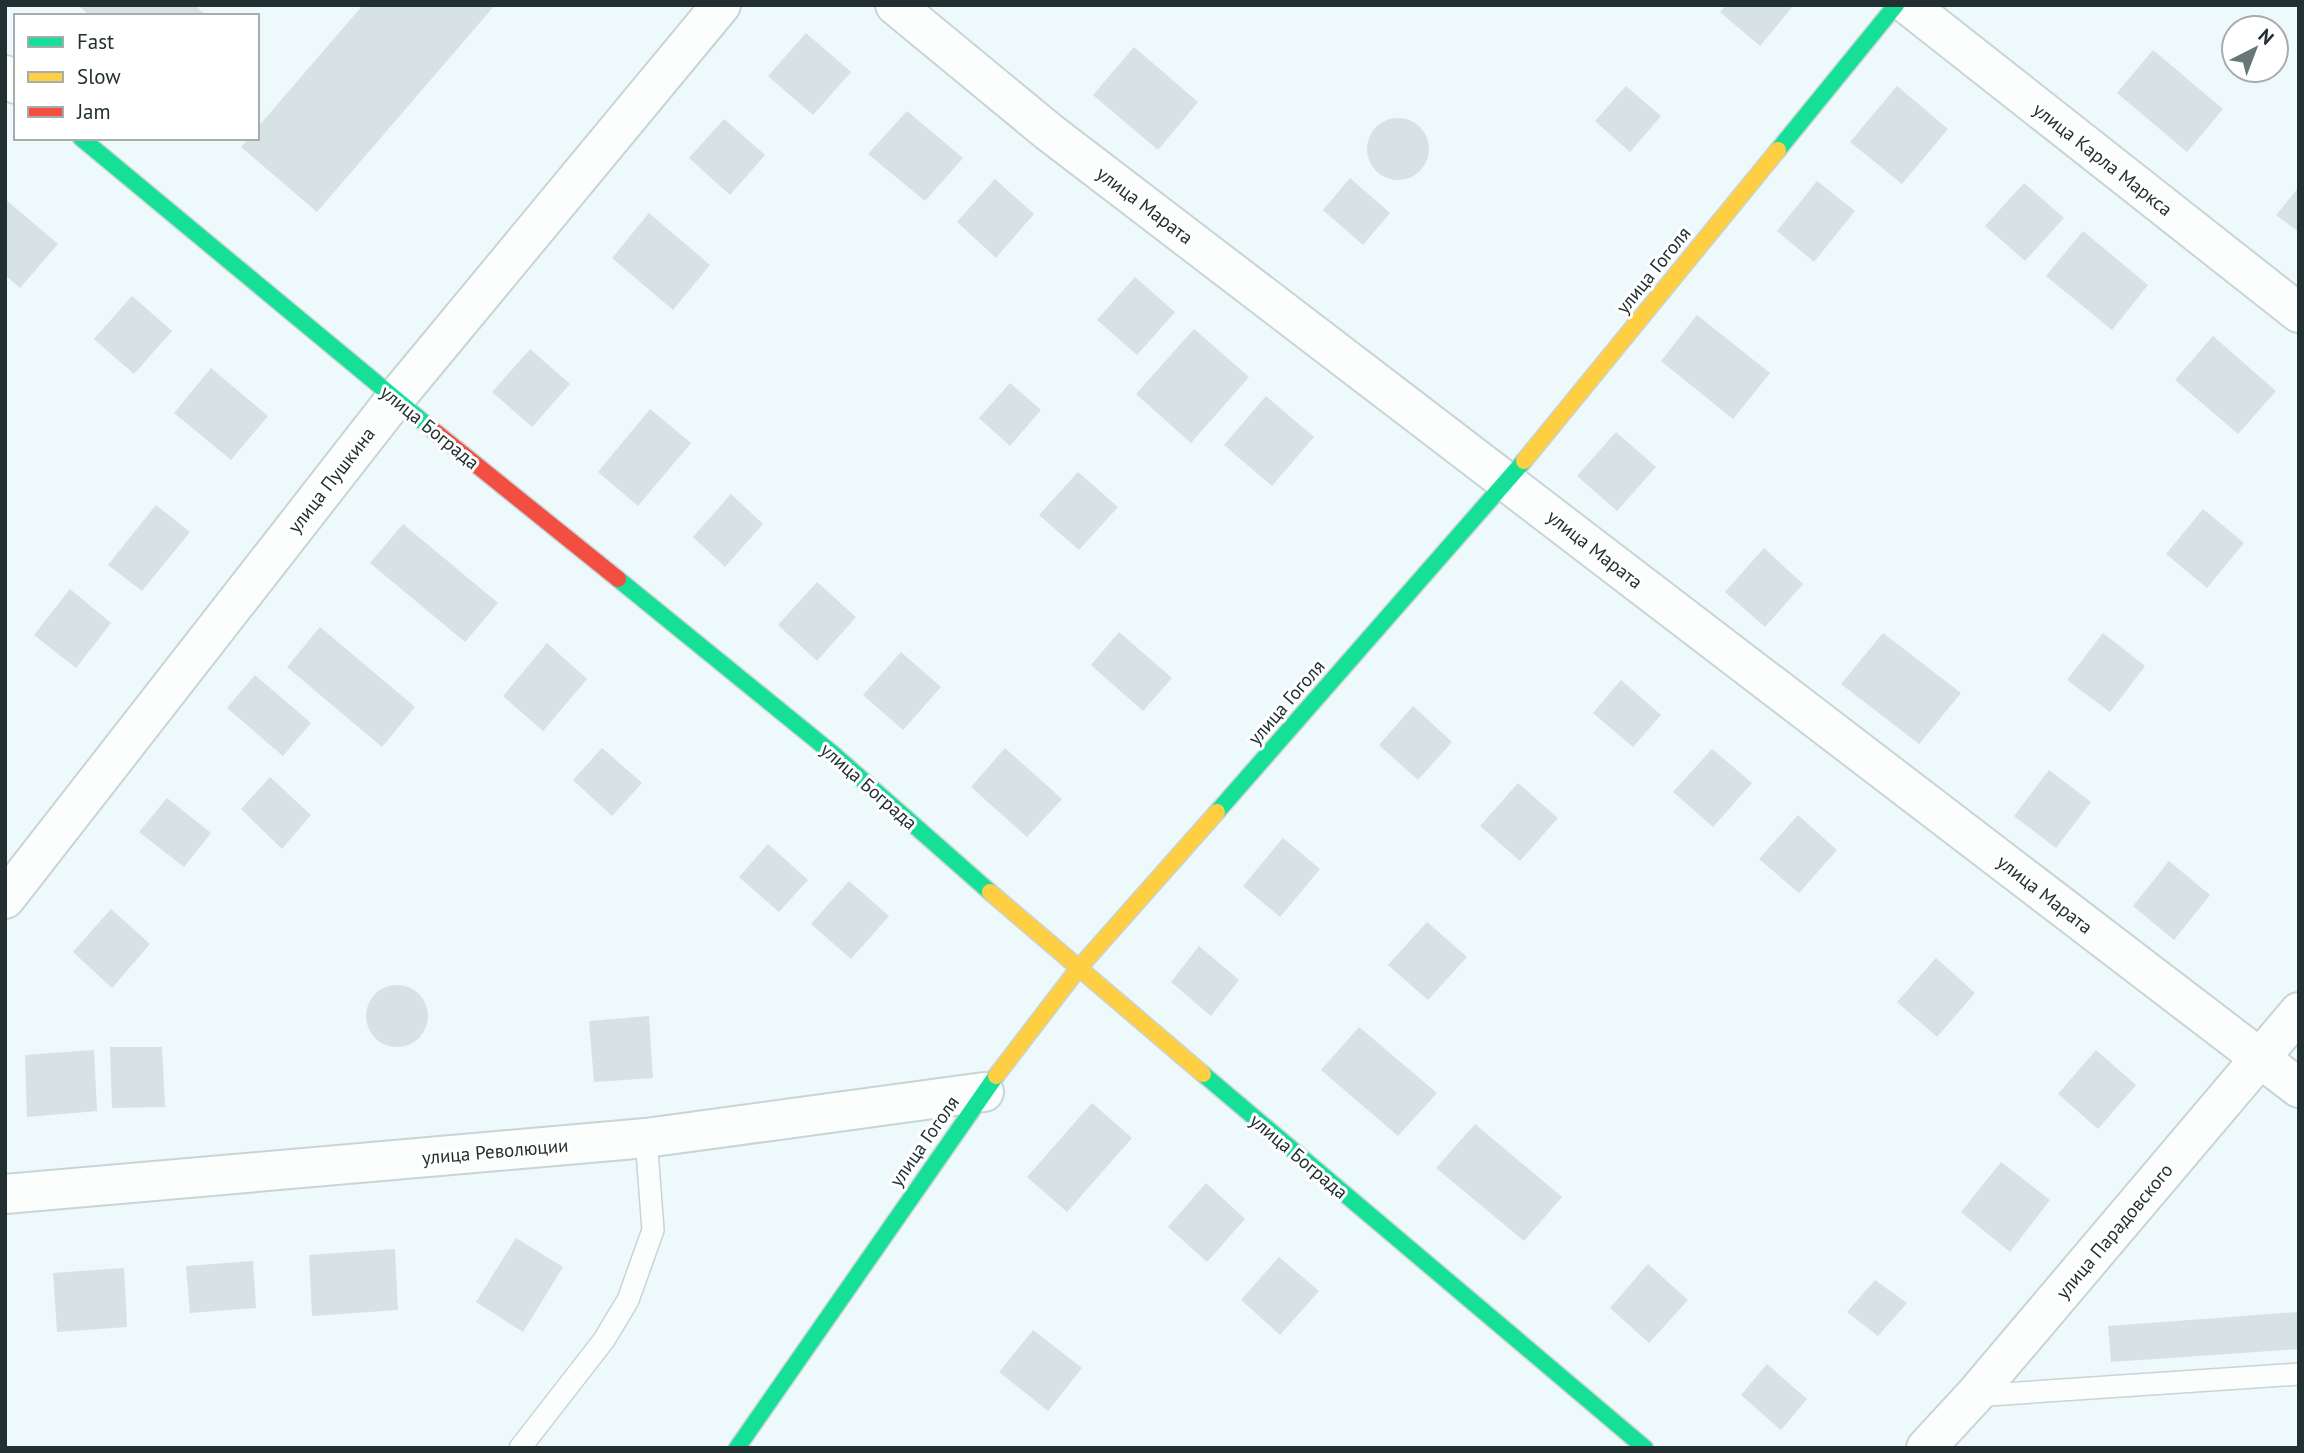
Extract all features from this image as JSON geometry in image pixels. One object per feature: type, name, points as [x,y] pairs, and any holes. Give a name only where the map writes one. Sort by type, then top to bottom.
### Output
[{"type":"street","name":"улица Пушкина","points":[[5,899],[395,399],[721,5]]},
{"type":"street","name":"улица Марата","points":[[895,5],[1049,132],[2299,1088]]},
{"type":"street","name":"улица Гоголя","points":[[737,1448],[984,1092],[1078,970],[1508,481],[1896,5]]},
{"type":"street","name":"улица Карла Маркса","points":[[1908,5],[2299,313]]},
{"type":"street","name":"улица Бограда","points":[[83,140],[395,399],[832,753],[1078,970],[1645,1448]]},
{"type":"street","name":"улица Парадовского","points":[[1926,1448],[1975,1396],[2299,1012]]},
{"type":"street","name":"улица Революции","points":[[5,1194],[646,1138],[984,1092]]},
{"type":"lane","points":[[520,1448],[604,1340],[628,1300],[653,1230],[646,1138]]},
{"type":"lane","points":[[1975,1396],[2299,1374]]},
{"type":"building","points":[[78,5],[195,5],[205,14],[88,14]]},
{"type":"building","points":[[363,5],[495,5],[317,212],[241,147],[247,140],[259,140],[259,126]]},
{"type":"building","points":[[1726,5],[1794,5],[1760,46],[1720,12]]},
{"type":"building","points":[[806,33],[851,72],[813,115],[768,76]]},
{"type":"building","points":[[1134,47],[1198,102],[1158,150],[1093,95]]},
{"type":"building","points":[[2153,50],[2223,109],[2187,152],[2117,93]]},
{"type":"building","points":[[1626,86],[1661,116],[1630,152],[1595,121]]},
{"type":"building","points":[[1897,86],[1948,129],[1902,184],[1850,142]]},
{"type":"building","points":[[907,111],[963,158],[925,201],[868,154]]},
{"type":"building","points":[[1392,118],[1404,118],[1420,127],[1427,137],[1427,161],[1420,171],[1404,180],[1392,180],[1381,175],[1372,166],[1367,155],[1367,143],[1372,132],[1381,123]]},
{"type":"building","points":[[724,119],[765,155],[730,195],[689,158]]},
{"type":"building","points":[[1350,178],[1390,213],[1363,245],[1323,210]]},
{"type":"building","points":[[995,179],[1034,214],[996,258],[957,222]]},
{"type":"building","points":[[1817,181],[1855,211],[1814,262],[1777,231]]},
{"type":"building","points":[[2024,183],[2064,218],[2025,261],[1985,226]]},
{"type":"building","points":[[2299,187],[2299,232],[2276,215]]},
{"type":"building","points":[[5,199],[58,244],[20,288],[5,275]]},
{"type":"building","points":[[649,213],[710,265],[673,310],[612,258]]},
{"type":"building","points":[[2083,231],[2148,285],[2112,330],[2046,276]]},
{"type":"building","points":[[1135,277],[1175,312],[1137,355],[1097,320]]},
{"type":"building","points":[[132,296],[172,331],[134,374],[94,339]]},
{"type":"building","points":[[1697,315],[1770,373],[1733,419],[1661,361]]},
{"type":"building","points":[[1194,329],[1249,377],[1191,443],[1136,394]]},
{"type":"building","points":[[2213,336],[2276,391],[2238,434],[2175,380]]},
{"type":"building","points":[[530,349],[570,384],[532,427],[492,392]]},
{"type":"building","points":[[211,368],[268,416],[231,460],[174,413]]},
{"type":"building","points":[[1010,383],[1041,410],[1010,446],[979,418]]},
{"type":"building","points":[[1266,396],[1314,437],[1272,486],[1224,445]]},
{"type":"building","points":[[650,409],[691,443],[638,506],[598,472]]},
{"type":"building","points":[[1616,432],[1656,467],[1617,511],[1577,476]]},
{"type":"building","points":[[1078,472],[1118,507],[1079,550],[1039,515]]},
{"type":"building","points":[[731,494],[763,524],[725,567],[693,537]]},
{"type":"building","points":[[156,505],[190,532],[142,591],[108,565]]},
{"type":"building","points":[[2203,509],[2244,543],[2207,588],[2166,554]]},
{"type":"building","points":[[403,524],[498,603],[465,642],[370,563]]},
{"type":"building","points":[[1764,548],[1803,584],[1765,627],[1725,592]]},
{"type":"building","points":[[817,582],[856,617],[817,661],[778,625]]},
{"type":"building","points":[[70,589],[111,623],[76,668],[34,635]]},
{"type":"building","points":[[320,627],[415,707],[382,747],[287,667]]},
{"type":"building","points":[[1119,632],[1172,678],[1143,711],[1091,665]]},
{"type":"building","points":[[1883,633],[1961,693],[1919,744],[1841,684]]},
{"type":"building","points":[[2103,633],[2145,666],[2110,712],[2067,680]]},
{"type":"building","points":[[547,643],[587,679],[543,731],[503,696]]},
{"type":"building","points":[[901,652],[941,687],[903,730],[863,695]]},
{"type":"building","points":[[255,675],[311,723],[283,756],[227,708]]},
{"type":"building","points":[[1621,680],[1661,715],[1633,747],[1593,713]]},
{"type":"building","points":[[1413,706],[1452,742],[1418,780],[1379,745]]},
{"type":"building","points":[[602,748],[642,783],[612,816],[573,780]]},
{"type":"building","points":[[1005,748],[1062,799],[1027,837],[971,787]]},
{"type":"building","points":[[1712,749],[1752,783],[1713,827],[1673,792]]},
{"type":"building","points":[[2049,770],[2091,802],[2056,848],[2014,816]]},
{"type":"building","points":[[270,777],[311,815],[282,849],[241,809]]},
{"type":"building","points":[[1518,783],[1558,818],[1520,861],[1480,826]]},
{"type":"building","points":[[167,798],[211,833],[184,867],[139,832]]},
{"type":"building","points":[[1798,815],[1837,850],[1799,893],[1759,859]]},
{"type":"building","points":[[1283,838],[1320,869],[1280,917],[1243,886]]},
{"type":"building","points":[[768,844],[808,880],[779,912],[739,877]]},
{"type":"building","points":[[2169,861],[2210,895],[2174,940],[2133,906]]},
{"type":"building","points":[[849,881],[889,916],[851,959],[811,924]]},
{"type":"building","points":[[111,909],[150,944],[112,988],[73,952]]},
{"type":"building","points":[[1427,922],[1467,957],[1428,1000],[1388,965]]},
{"type":"building","points":[[1199,946],[1239,980],[1211,1016],[1171,982]]},
{"type":"building","points":[[1936,958],[1975,993],[1937,1037],[1897,1002]]},
{"type":"building","points":[[397,985],[409,987],[419,994],[426,1004],[426,1028],[419,1038],[409,1045],[397,1047],[385,1045],[375,1038],[368,1028],[366,1016],[368,1004],[375,994],[385,987]]},
{"type":"building","points":[[649,1016],[653,1078],[594,1082],[589,1021]]},
{"type":"building","points":[[1359,1027],[1437,1093],[1398,1136],[1321,1070]]},
{"type":"building","points":[[110,1047],[162,1047],[165,1107],[112,1108]]},
{"type":"building","points":[[94,1050],[97,1111],[27,1117],[25,1055]]},
{"type":"building","points":[[2096,1050],[2136,1085],[2098,1129],[2058,1094]]},
{"type":"building","points":[[1092,1103],[1132,1138],[1067,1212],[1027,1177]]},
{"type":"building","points":[[1475,1124],[1562,1197],[1524,1241],[1436,1168]]},
{"type":"building","points":[[2001,1162],[2050,1200],[2010,1252],[1961,1212]]},
{"type":"building","points":[[1206,1183],[1245,1219],[1207,1262],[1168,1227]]},
{"type":"building","points":[[516,1238],[563,1267],[523,1332],[476,1302]]},
{"type":"building","points":[[395,1249],[398,1310],[312,1316],[309,1255]]},
{"type":"building","points":[[1279,1257],[1319,1291],[1280,1335],[1241,1300]]},
{"type":"building","points":[[253,1261],[256,1308],[190,1313],[186,1266]]},
{"type":"building","points":[[1648,1264],[1688,1300],[1649,1343],[1610,1308]]},
{"type":"building","points":[[124,1268],[127,1327],[57,1332],[53,1273]]},
{"type":"building","points":[[1875,1280],[1907,1303],[1878,1336],[1847,1312]]},
{"type":"building","points":[[2299,1312],[2299,1349],[2111,1362],[2108,1326]]},
{"type":"building","points":[[1033,1330],[1082,1368],[1048,1411],[999,1372]]},
{"type":"building","points":[[1767,1364],[1807,1399],[1781,1430],[1741,1395]]},
{"type":"traffic: fast","points":[[1778,150],[1896,5]]},
{"type":"traffic: fast","points":[[83,140],[433,430]]},
{"type":"traffic: fast","points":[[1217,812],[1524,461]]},
{"type":"traffic: fast","points":[[618,579],[832,753],[990,892]]},
{"type":"traffic: fast","points":[[1203,1074],[1645,1448]]},
{"type":"traffic: fast","points":[[737,1448],[996,1076]]},
{"type":"traffic: slow","points":[[1524,461],[1778,150]]},
{"type":"traffic: slow","points":[[996,1076],[1078,969],[1217,812]]},
{"type":"traffic: slow","points":[[990,892],[1203,1074]]},
{"type":"traffic: jam","points":[[433,430],[618,579]]}]
